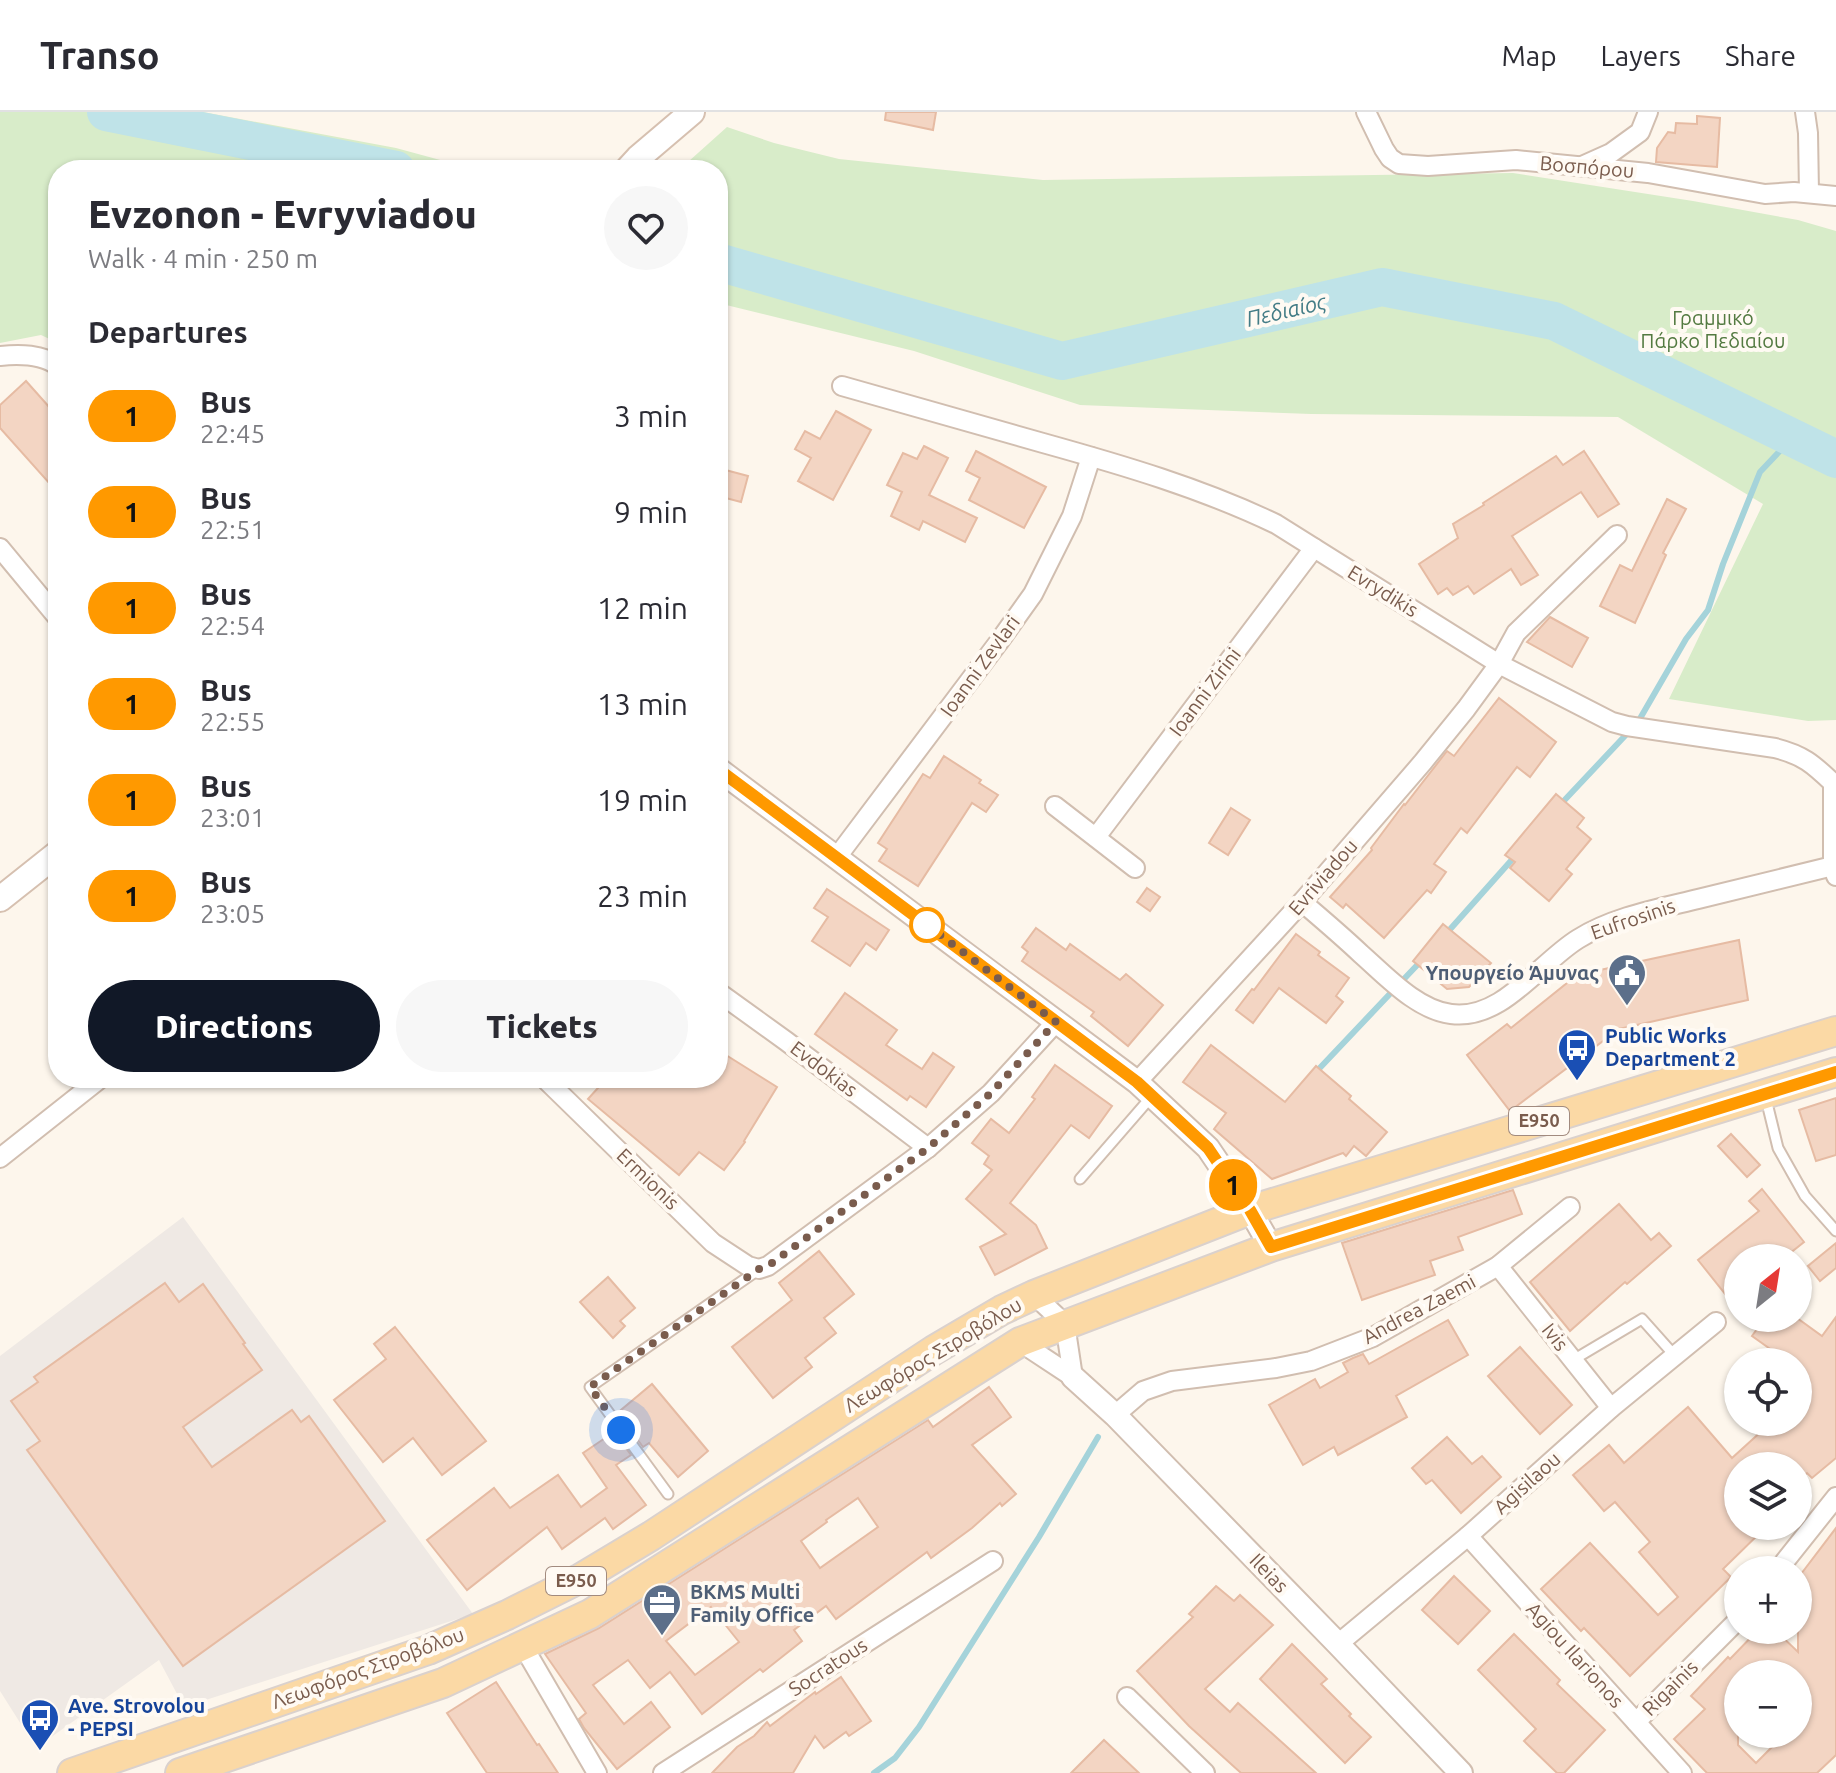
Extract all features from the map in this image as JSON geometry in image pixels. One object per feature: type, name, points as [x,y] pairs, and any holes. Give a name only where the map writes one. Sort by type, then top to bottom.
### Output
[{"type":"main road","points":[[637,160],[692,112]]},
{"type":"main road","points":[[0,899],[48,861]]},
{"type":"main road","name":"Λεωφόρος Στροβόλου","points":[[72,1773],[428,1650],[507,1615],[581,1578],[651,1536],[934,1350],[1034,1295],[1250,1210],[1834,1030]]},
{"type":"main road","name":"Λεωφόρος Στροβόλου","points":[[180,1773],[443,1683],[590,1614],[1020,1342],[1271,1247],[1836,1072]]},
{"type":"street","name":"Βοσπόρου","points":[[1366,112],[1384,149],[1399,164],[1428,166],[1516,160],[1648,173],[1765,194],[1794,192],[1836,196]]},
{"type":"street","points":[[1580,166],[1611,153],[1640,132],[1648,112]]},
{"type":"street","points":[[1805,112],[1809,193]]},
{"type":"street","points":[[0,356],[25,355],[48,361]]},
{"type":"street","name":"Evrydikis","points":[[842,386],[1091,457],[1242,508],[1276,524],[1499,664],[1596,714],[1627,726],[1791,752],[1807,760],[1833,783],[1835,871]]},
{"type":"street","name":"Ioanni Zevlari","points":[[837,857],[1033,594],[1072,516],[1091,457]]},
{"type":"street","name":"Evriviadou","points":[[1144,1089],[1423,762],[1499,664],[1516,633],[1617,535]]},
{"type":"street","points":[[0,548],[48,606]]},
{"type":"street","name":"Ioanni Zirini","points":[[1096,837],[1314,548]]},
{"type":"street","points":[[728,776],[1144,1089],[1208,1148],[1271,1247]]},
{"type":"street","points":[[1055,806],[1135,868]]},
{"type":"street","name":"Eufrosinis","points":[[1302,902],[1416,1000],[1441,1012],[1464,1014],[1489,1008],[1517,990],[1575,941],[1592,931],[1644,912],[1835,871]]},
{"type":"street","name":"Evdokias","points":[[728,999],[928,1148]]},
{"type":"street","points":[[759,1269],[768,1266],[928,1148],[991,1093],[1056,1022]]},
{"type":"street","points":[[0,1158],[88,1088]]},
{"type":"street","name":"Ermionis","points":[[554,1088],[713,1243],[748,1266],[759,1269]]},
{"type":"street","name":"Andrea Zaemi","points":[[1115,1415],[1143,1391],[1172,1381],[1311,1361],[1373,1337],[1498,1266],[1570,1207]]},
{"type":"street","name":"Ivis","points":[[1498,1266],[1611,1408]]},
{"type":"street","points":[[1034,1295],[1065,1324],[1073,1377]]},
{"type":"street","name":"Agisilaou","points":[[1338,1644],[1468,1536],[1611,1408],[1716,1322]]},
{"type":"street","name":"Ileias","points":[[1020,1342],[1073,1377],[1115,1415],[1461,1773]]},
{"type":"street","points":[[1789,1556],[1836,1497]]},
{"type":"street","name":"Agiou Ilarionos","points":[[1468,1536],[1682,1773]]},
{"type":"street","name":"Socratous","points":[[663,1773],[993,1561]]},
{"type":"street","name":"Rigainis","points":[[1636,1722],[1724,1634]]},
{"type":"street","points":[[523,1646],[597,1773]]},
{"type":"street","points":[[1127,1697],[1205,1773]]},
{"type":"lane","points":[[1080,1179],[1144,1089]]},
{"type":"lane","points":[[1765,1094],[1778,1148],[1805,1196],[1836,1231]]},
{"type":"lane","points":[[668,1494],[590,1387],[759,1269]]},
{"type":"lane","points":[[1573,1360],[1642,1319],[1675,1356]]},
{"type":"shaded area","points":[[183,1217],[473,1614],[184,1707],[159,1660],[36,1748],[0,1691],[0,1356]]},
{"type":"green space","points":[[0,112],[203,112],[396,148],[440,160],[48,160],[48,338],[41,335],[0,343]]},
{"type":"green space","name":"Γραμμικό Πάρκο Πεδιαίου","points":[[727,127],[774,143],[839,159],[1043,180],[1513,173],[1693,201],[1798,220],[1836,231],[1836,720],[1808,721],[1669,699],[1763,504],[1618,417],[1311,414],[1080,405],[914,351],[728,305],[728,160],[690,160]]},
{"type":"building","points":[[886,112],[936,112],[933,130],[885,120]]},
{"type":"building","points":[[1697,116],[1720,118],[1717,167],[1656,162],[1657,148],[1668,132],[1675,133],[1676,123],[1697,124]]},
{"type":"building","points":[[26,381],[48,406],[48,482],[0,428],[0,405]]},
{"type":"building","points":[[836,411],[871,430],[833,500],[798,481],[811,458],[795,449],[805,431],[820,439]]},
{"type":"building","points":[[924,446],[948,458],[929,495],[977,518],[965,542],[923,521],[919,530],[891,516],[902,492],[887,485],[903,453],[917,459]]},
{"type":"building","points":[[976,451],[1046,487],[1024,528],[969,500],[980,478],[966,471]]},
{"type":"building","points":[[1584,451],[1619,504],[1598,517],[1581,492],[1512,536],[1538,575],[1521,585],[1511,569],[1474,594],[1468,586],[1453,595],[1447,588],[1438,594],[1419,564],[1458,538],[1453,524],[1556,456],[1563,465]]},
{"type":"building","points":[[728,471],[748,476],[741,502],[728,499]]},
{"type":"building","points":[[1667,499],[1686,509],[1663,553],[1666,555],[1635,623],[1600,606],[1620,565],[1632,571]]},
{"type":"building","points":[[1550,617],[1588,638],[1572,667],[1527,642]]},
{"type":"building","points":[[1499,698],[1556,742],[1530,777],[1517,767],[1467,833],[1461,828],[1434,864],[1446,872],[1431,893],[1427,890],[1384,938],[1346,904],[1343,908],[1330,897],[1372,850],[1447,751],[1454,756]]},
{"type":"building","points":[[944,756],[998,795],[986,812],[972,803],[918,886],[879,861],[887,849],[878,843],[923,774],[930,778]]},
{"type":"building","points":[[1556,794],[1584,818],[1577,827],[1591,839],[1566,869],[1572,874],[1549,901],[1510,868],[1515,862],[1505,855]]},
{"type":"building","points":[[1231,808],[1250,820],[1228,855],[1209,843]]},
{"type":"building","points":[[1147,888],[1160,897],[1150,911],[1137,902]]},
{"type":"building","points":[[827,889],[889,930],[876,950],[866,943],[850,966],[812,941],[828,917],[814,908]]},
{"type":"building","points":[[1443,924],[1491,963],[1469,987],[1447,989],[1413,961]]},
{"type":"building","points":[[1036,928],[1066,950],[1070,944],[1120,980],[1126,974],[1163,1005],[1128,1046],[1091,1016],[1094,1012],[1022,961],[1028,952],[1022,947]]},
{"type":"building","points":[[1296,934],[1349,978],[1336,996],[1343,1002],[1326,1023],[1279,988],[1253,1023],[1236,1010]]},
{"type":"building","name":"Υπουργείο Άμυνας","points":[[1739,940],[1748,1000],[1619,1029],[1510,1111],[1467,1055],[1507,1024],[1511,1028],[1577,975]]},
{"type":"building","points":[[845,993],[897,1030],[886,1045],[922,1069],[933,1053],[954,1067],[926,1107],[910,1096],[907,1100],[815,1034]]},
{"type":"building","points":[[1211,1045],[1285,1102],[1316,1066],[1387,1132],[1366,1156],[1354,1146],[1346,1156],[1343,1153],[1272,1179],[1214,1129],[1226,1113],[1183,1082]]},
{"type":"building","points":[[728,1056],[777,1087],[745,1142],[724,1170],[699,1152],[679,1175],[588,1099],[598,1088],[728,1088]]},
{"type":"building","points":[[1055,1065],[1112,1106],[1089,1138],[1071,1125],[1010,1203],[1036,1225],[1047,1248],[995,1275],[980,1247],[1006,1234],[966,1199],[992,1170],[984,1164],[989,1156],[972,1143],[991,1119],[1009,1133],[1035,1099],[1032,1097]]},
{"type":"building","points":[[1836,1098],[1836,1155],[1816,1161],[1799,1110]]},
{"type":"building","points":[[1731,1134],[1760,1165],[1747,1177],[1718,1146]]},
{"type":"building","points":[[1762,1189],[1804,1242],[1724,1244],[1724,1292],[1698,1260],[1759,1211],[1749,1201]]},
{"type":"building","points":[[1513,1190],[1522,1214],[1458,1237],[1463,1250],[1430,1261],[1435,1275],[1362,1300],[1342,1243]]},
{"type":"building","points":[[1619,1204],[1651,1240],[1659,1233],[1671,1246],[1570,1331],[1530,1282]]},
{"type":"building","points":[[1836,1243],[1836,1268],[1820,1281],[1812,1271],[1812,1263]]},
{"type":"building","points":[[819,1251],[854,1294],[824,1318],[836,1333],[805,1358],[812,1367],[773,1398],[732,1347],[792,1300],[779,1283]]},
{"type":"building","points":[[608,1277],[635,1308],[620,1321],[625,1326],[613,1338],[580,1302]]},
{"type":"building","points":[[165,1283],[179,1302],[203,1284],[262,1370],[183,1427],[212,1467],[292,1410],[301,1422],[309,1416],[385,1521],[183,1666],[27,1450],[40,1441],[11,1401],[38,1382],[34,1377]]},
{"type":"building","points":[[1836,1317],[1836,1458],[1812,1478],[1812,1452],[1739,1452],[1756,1436],[1812,1436],[1812,1348],[1769,1348],[1752,1336],[1755,1332],[1812,1332],[1812,1329],[1822,1336]]},
{"type":"building","points":[[1448,1320],[1468,1355],[1396,1396],[1407,1417],[1338,1455],[1334,1447],[1303,1465],[1269,1405],[1315,1379],[1320,1388],[1348,1372],[1343,1363],[1363,1354],[1369,1364]]},
{"type":"building","points":[[395,1327],[486,1441],[442,1475],[413,1438],[383,1462],[334,1400],[386,1359],[374,1344]]},
{"type":"building","points":[[1520,1347],[1572,1405],[1540,1434],[1488,1376]]},
{"type":"building","points":[[652,1384],[708,1451],[678,1477],[649,1443],[643,1447],[626,1424],[630,1421],[621,1410]]},
{"type":"building","points":[[989,1387],[1011,1417],[972,1445],[1016,1494],[1002,1506],[1000,1503],[931,1558],[927,1552],[836,1619],[826,1606],[794,1630],[802,1641],[702,1714],[670,1672],[650,1688],[628,1660],[593,1685],[624,1724],[651,1702],[670,1727],[617,1769],[584,1728],[579,1719],[586,1713],[545,1654],[599,1628],[928,1420],[933,1427]],"holes":[[[858,1498],[878,1527],[820,1568],[801,1541]],[[711,1607],[739,1642],[695,1675],[666,1641]]]},
{"type":"building","points":[[1688,1407],[1727,1452],[1724,1452],[1724,1540],[1753,1540],[1736,1556],[1724,1556],[1724,1584],[1630,1676],[1541,1589],[1590,1543],[1658,1615],[1678,1597],[1639,1552],[1650,1542],[1615,1502],[1604,1511],[1573,1475],[1609,1445],[1624,1463]]},
{"type":"building","points":[[614,1432],[631,1455],[616,1465],[646,1505],[613,1529],[605,1518],[562,1549],[547,1527],[467,1590],[427,1540],[494,1488],[510,1508],[558,1475],[581,1507],[607,1488],[583,1453]]},
{"type":"building","points":[[1447,1437],[1472,1464],[1482,1456],[1501,1477],[1461,1513],[1432,1480],[1426,1484],[1412,1468]]},
{"type":"building","points":[[1836,1528],[1836,1755],[1817,1773],[1707,1773],[1674,1739],[1705,1709],[1691,1696],[1724,1661],[1724,1748],[1741,1748],[1756,1763],[1771,1748],[1812,1748],[1812,1660],[1725,1660],[1744,1644],[1790,1644],[1798,1652],[1798,1644],[1812,1644],[1812,1560]]},
{"type":"building","points":[[1454,1576],[1490,1611],[1458,1644],[1422,1610]]},
{"type":"building","points":[[1216,1586],[1234,1601],[1240,1595],[1273,1625],[1205,1689],[1230,1712],[1238,1703],[1316,1773],[1241,1773],[1189,1726],[1137,1671],[1193,1617],[1189,1614]]},
{"type":"building","points":[[1514,1634],[1560,1680],[1557,1684],[1605,1730],[1564,1773],[1557,1773],[1524,1741],[1536,1729],[1478,1670]]},
{"type":"building","points":[[1292,1644],[1327,1679],[1321,1684],[1371,1737],[1345,1763],[1260,1679]]},
{"type":"building","points":[[841,1677],[871,1721],[849,1736],[846,1732],[824,1748],[815,1736],[793,1773],[712,1773],[767,1722],[770,1726],[815,1692]]},
{"type":"building","points":[[496,1682],[558,1773],[487,1773],[447,1713]]},
{"type":"building","points":[[1104,1740],[1139,1773],[1071,1773]]},
{"type":"waterway","name":"Πεδιαίος","points":[[106,112],[346,160]]},
{"type":"waterway","name":"Πεδιαίος","points":[[728,265],[1062,361],[1382,287],[1554,321],[1836,459]]},
{"type":"waterway","points":[[1559,806],[1638,722],[1686,639],[1708,610],[1760,472],[1793,437]]},
{"type":"waterway","points":[[1445,935],[1517,854]]},
{"type":"waterway","points":[[1316,1072],[1421,961]]},
{"type":"waterway","points":[[874,1773],[895,1758],[919,1727],[1098,1437]]},
{"type":"bus line","name":"1","points":[[728,776],[1137,1082],[1208,1148],[1271,1247],[1836,1072]]},
{"type":"place","name":"Υπουργείο Άμυνας","points":[[1627,1007]]},
{"type":"place","name":"Public Works Department 2","points":[[1577,1082]]},
{"type":"place","name":"BKMS Multi Family Office","points":[[662,1637]]},
{"type":"place","name":"Ave. Strovolou - PEPSI","points":[[40,1752]]},
{"type":"route","points":[[621,1430],[590,1387],[759,1269],[768,1266],[928,1148],[991,1093],[1056,1022],[927,925]]}]
